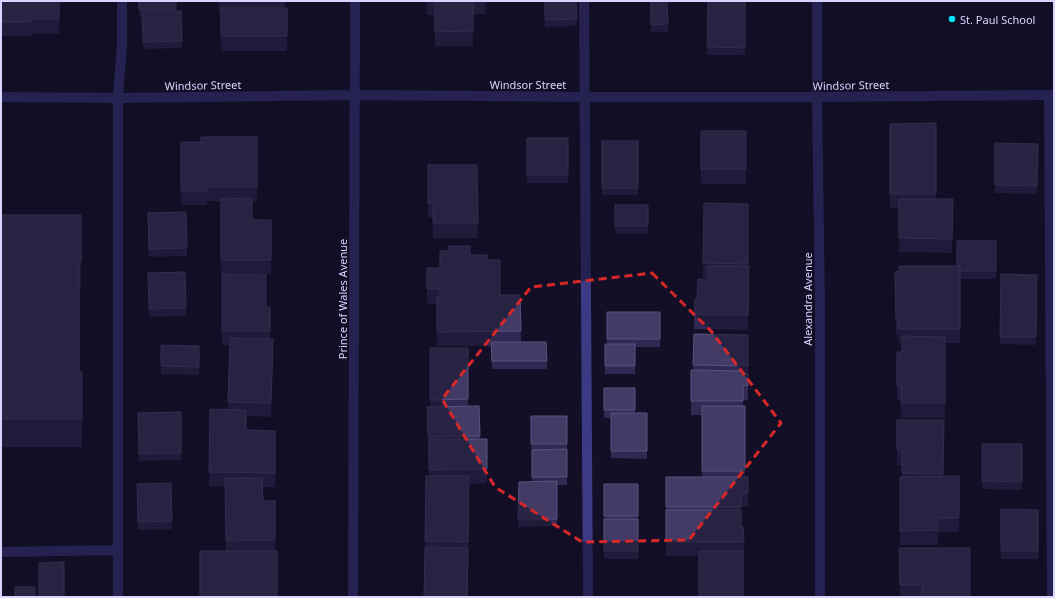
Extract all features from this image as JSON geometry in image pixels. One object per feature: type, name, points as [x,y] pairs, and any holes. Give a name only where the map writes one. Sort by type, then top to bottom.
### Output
[{"type":"street","points":[[118,597],[118,98],[122,44],[122,1]]},
{"type":"street","name":"Prince of Wales Avenue","points":[[353,597],[355,1]]},
{"type":"street","points":[[584,1],[588,597]]},
{"type":"street","name":"Alexandra Avenue","points":[[817,1],[820,305],[820,597]]},
{"type":"street","name":"Windsor Street","points":[[1,97],[118,98],[355,95],[817,97],[1052,95]]},
{"type":"street","points":[[1052,95],[1052,597]]},
{"type":"street","points":[[1,552],[118,550]]},
{"type":"highlighted area","points":[[652,273],[711,331],[781,423],[689,540],[582,542],[495,487],[442,399],[531,287]]},
{"type":"building","points":[[1,1],[59,1],[59,19],[31,19],[31,22],[1,22]]},
{"type":"building","points":[[139,1],[176,1],[176,9],[139,9]]},
{"type":"building","points":[[435,1],[473,1],[473,31],[435,32]]},
{"type":"building","points":[[545,1],[576,1],[577,19],[545,20]]},
{"type":"building","points":[[651,1],[667,1],[668,24],[651,25]]},
{"type":"building","points":[[708,1],[745,1],[745,48],[707,47]]},
{"type":"building","points":[[221,8],[287,8],[287,36],[221,36]]},
{"type":"building","points":[[142,11],[181,11],[182,41],[143,42]]},
{"type":"building","points":[[936,123],[936,194],[890,194],[890,124]]},
{"type":"building","points":[[701,131],[746,131],[746,169],[701,169]]},
{"type":"building","points":[[201,137],[257,137],[257,187],[207,187],[207,191],[181,191],[181,142],[201,142]]},
{"type":"building","points":[[527,138],[568,138],[568,175],[527,175]]},
{"type":"building","points":[[602,141],[638,141],[638,188],[602,188]]},
{"type":"building","points":[[995,143],[1038,144],[1037,186],[995,185]]},
{"type":"building","points":[[428,165],[477,165],[478,223],[433,223],[433,203],[428,203]]},
{"type":"building","points":[[252,198],[252,220],[271,220],[271,260],[221,260],[221,199]]},
{"type":"building","points":[[899,199],[953,199],[952,239],[899,238]]},
{"type":"building","points":[[704,203],[748,204],[748,264],[703,263]]},
{"type":"building","points":[[615,205],[648,205],[648,226],[615,226]]},
{"type":"building","points":[[186,212],[187,248],[149,249],[148,213]]},
{"type":"building","points":[[1,215],[81,215],[81,262],[79,262],[79,372],[82,372],[82,419],[1,419]]},
{"type":"building","points":[[957,241],[996,241],[996,271],[960,271],[960,266],[957,266]]},
{"type":"building","points":[[449,246],[470,246],[470,255],[487,255],[487,260],[500,260],[500,295],[520,295],[521,331],[437,332],[437,297],[440,297],[440,289],[427,289],[427,268],[440,268],[440,251],[449,251]]},
{"type":"building","points":[[708,266],[749,266],[748,315],[694,315],[695,299],[697,299],[698,279],[708,280]]},
{"type":"building","points":[[899,266],[960,266],[960,329],[898,329],[898,320],[896,320],[895,272],[899,271]]},
{"type":"building","points":[[185,272],[186,308],[149,309],[148,273]]},
{"type":"building","points":[[222,274],[266,275],[266,307],[270,307],[270,331],[222,331]]},
{"type":"building","points":[[1001,274],[1037,275],[1036,337],[1000,337]]},
{"type":"building","points":[[607,312],[660,312],[660,339],[607,339]]},
{"type":"building","points":[[694,334],[748,335],[748,366],[693,365]]},
{"type":"building","points":[[902,336],[945,337],[945,403],[901,403],[901,386],[897,386],[897,352],[902,352]]},
{"type":"building","points":[[230,338],[273,339],[271,403],[228,402]]},
{"type":"building","points":[[491,342],[546,342],[547,361],[492,361]]},
{"type":"building","points":[[605,344],[635,344],[635,366],[605,366]]},
{"type":"building","points":[[161,345],[199,346],[199,367],[161,366]]},
{"type":"building","points":[[430,348],[468,348],[468,399],[430,400]]},
{"type":"building","points":[[691,370],[744,371],[743,374],[748,374],[748,386],[743,385],[743,401],[691,401]]},
{"type":"building","points":[[604,388],[635,388],[635,410],[604,410]]},
{"type":"building","points":[[479,406],[480,436],[428,437],[427,407]]},
{"type":"building","points":[[702,406],[745,406],[745,471],[702,471]]},
{"type":"building","points":[[210,409],[246,410],[246,430],[275,431],[275,473],[209,472]]},
{"type":"building","points":[[181,412],[181,453],[139,454],[138,413]]},
{"type":"building","points":[[611,413],[647,413],[647,451],[611,451]]},
{"type":"building","points":[[531,416],[567,416],[567,444],[531,444]]},
{"type":"building","points":[[897,420],[944,420],[943,474],[902,473],[902,451],[897,450]]},
{"type":"building","points":[[429,439],[487,439],[487,469],[429,470]]},
{"type":"building","points":[[982,444],[1022,444],[1022,482],[982,481]]},
{"type":"building","points":[[567,449],[567,477],[532,477],[532,450]]},
{"type":"building","points":[[426,476],[469,476],[468,542],[425,541]]},
{"type":"building","points":[[959,476],[959,518],[938,518],[938,530],[900,531],[900,477]]},
{"type":"building","points":[[666,477],[748,477],[748,493],[741,493],[741,507],[666,507]]},
{"type":"building","points":[[225,478],[262,478],[263,501],[275,501],[275,540],[226,541]]},
{"type":"building","points":[[557,481],[557,519],[518,519],[519,482]]},
{"type":"building","points":[[171,483],[172,521],[138,522],[137,484]]},
{"type":"building","points":[[604,484],[638,484],[638,516],[604,516]]},
{"type":"building","points":[[1001,509],[1038,510],[1038,551],[1001,551]]},
{"type":"building","points":[[666,510],[741,510],[741,527],[743,527],[744,542],[666,542]]},
{"type":"building","points":[[604,519],[638,519],[638,551],[604,551]]},
{"type":"building","points":[[425,547],[468,548],[467,597],[424,597]]},
{"type":"building","points":[[899,548],[970,548],[970,597],[922,597],[922,585],[900,585]]},
{"type":"building","points":[[200,551],[277,551],[277,597],[200,597]]},
{"type":"building","points":[[699,551],[743,551],[743,597],[699,597]]},
{"type":"building","points":[[64,562],[64,597],[39,597],[39,563]]},
{"type":"building","points":[[15,587],[35,587],[35,597],[15,597]]},
{"type":"place","name":"St. Paul School","points":[[952,19]]}]
